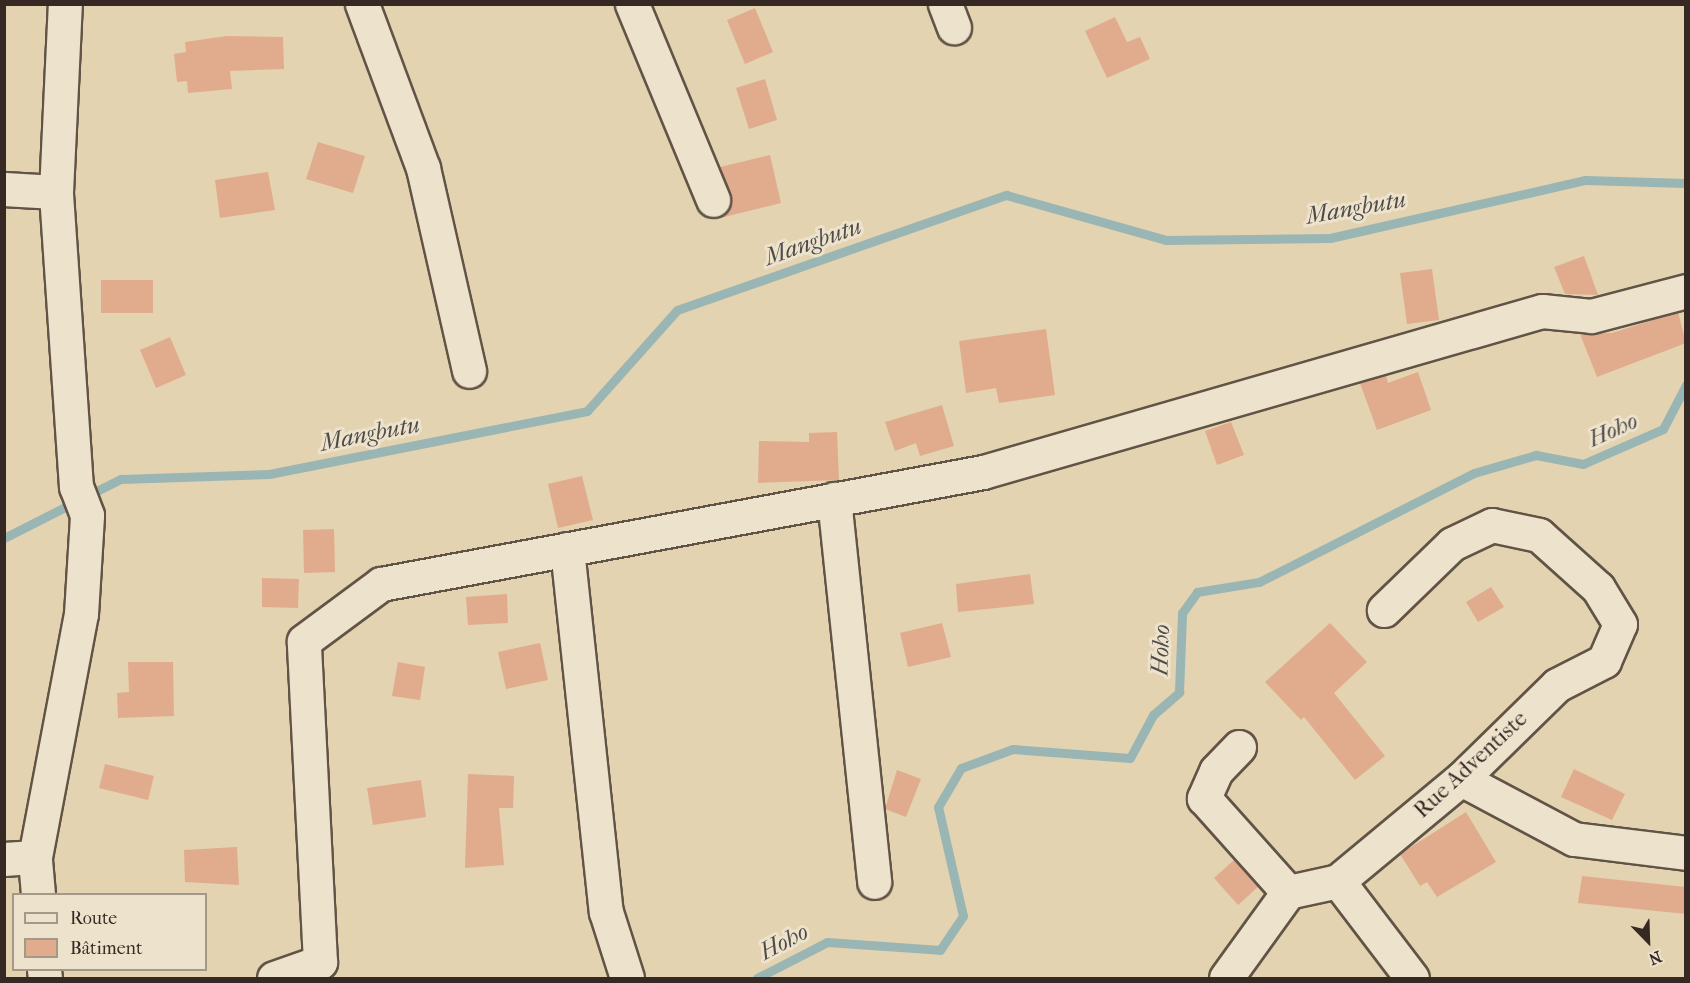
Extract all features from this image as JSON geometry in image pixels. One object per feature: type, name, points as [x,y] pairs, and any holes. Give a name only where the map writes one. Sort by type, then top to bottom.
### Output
[{"type":"street","points":[[38,893],[20,858],[81,614],[82,501],[56,192],[65,4]]},
{"type":"street","points":[[362,4],[423,168],[469,371]]},
{"type":"street","points":[[632,4],[712,200]]},
{"type":"street","points":[[4,189],[56,192]]},
{"type":"street","points":[[276,978],[320,962],[304,641],[381,584],[983,472],[1542,311],[1590,316],[1686,291]]},
{"type":"street","points":[[834,499],[874,882]]},
{"type":"street","name":"Rue Adventiste","points":[[1288,892],[1338,881],[1461,779],[1557,685],[1604,662],[1620,624],[1598,588],[1539,535],[1492,525],[1452,544],[1384,609]]},
{"type":"street","points":[[567,549],[606,912],[627,978]]},
{"type":"street","points":[[1226,978],[1288,892],[1204,798],[1216,771],[1239,747]]},
{"type":"street","points":[[1461,779],[1574,839],[1686,853]]},
{"type":"street","points":[[1338,881],[1412,978]]},
{"type":"building","points":[[755,8],[773,52],[745,64],[727,20]]},
{"type":"building","points":[[1115,17],[1127,42],[1140,37],[1150,59],[1107,78],[1085,31]]},
{"type":"building","points":[[227,36],[283,37],[284,69],[230,71],[232,89],[188,93],[187,81],[177,82],[174,54],[186,52],[185,42]]},
{"type":"building","points":[[765,79],[777,120],[749,129],[736,88]]},
{"type":"building","points":[[318,142],[365,156],[353,193],[306,179]]},
{"type":"building","points":[[770,155],[781,203],[716,219],[732,202],[720,167]]},
{"type":"building","points":[[268,172],[275,210],[220,218],[215,180]]},
{"type":"building","points":[[1584,256],[1598,295],[1565,294],[1554,267]]},
{"type":"building","points":[[1432,269],[1439,320],[1407,324],[1400,273]]},
{"type":"building","points":[[101,280],[153,280],[153,313],[101,313]]},
{"type":"building","points":[[1678,312],[1686,343],[1597,377],[1580,334],[1612,333]]},
{"type":"building","points":[[1046,329],[1055,395],[999,403],[996,388],[966,393],[959,341]]},
{"type":"building","points":[[170,337],[186,375],[156,388],[140,350]]},
{"type":"building","points":[[1418,372],[1431,410],[1377,430],[1360,383],[1386,375],[1388,383]]},
{"type":"building","points":[[942,405],[954,446],[920,456],[916,443],[895,451],[885,422]]},
{"type":"building","points":[[1231,422],[1244,455],[1217,465],[1205,431]]},
{"type":"building","points":[[837,432],[839,480],[758,483],[759,441],[809,442],[809,433]]},
{"type":"building","points":[[582,476],[593,520],[558,528],[548,484]]},
{"type":"building","points":[[334,529],[335,572],[304,573],[303,530]]},
{"type":"building","points":[[1030,574],[1034,604],[958,612],[956,584]]},
{"type":"building","points":[[262,578],[299,579],[298,608],[262,607]]},
{"type":"building","points":[[1491,587],[1504,607],[1478,622],[1466,602]]},
{"type":"building","points":[[507,594],[508,623],[468,625],[466,597]]},
{"type":"building","points":[[942,623],[951,657],[908,667],[900,633]]},
{"type":"building","points":[[1330,623],[1367,662],[1334,693],[1385,756],[1355,780],[1304,717],[1301,720],[1265,682]]},
{"type":"building","points":[[540,643],[548,680],[506,689],[498,652]]},
{"type":"building","points":[[128,662],[173,662],[174,716],[118,718],[117,693],[129,692]]},
{"type":"building","points":[[398,662],[425,667],[420,700],[392,696]]},
{"type":"building","points":[[105,764],[154,776],[148,800],[99,788]]},
{"type":"building","points":[[1574,769],[1625,794],[1612,820],[1561,797]]},
{"type":"building","points":[[897,770],[921,779],[906,817],[885,809]]},
{"type":"building","points":[[468,774],[514,776],[513,808],[499,808],[504,865],[465,868]]},
{"type":"building","points":[[421,780],[426,817],[373,825],[367,788]]},
{"type":"building","points":[[1466,812],[1496,862],[1437,897],[1427,882],[1420,886],[1400,854]]},
{"type":"building","points":[[237,847],[239,885],[185,882],[184,850]]},
{"type":"building","points":[[1234,860],[1258,887],[1238,905],[1214,878]]},
{"type":"building","points":[[1582,876],[1686,887],[1686,914],[1578,903]]},
{"type":"waterway","name":"Mangbutu","points":[[87,496],[121,479],[269,474],[587,411],[677,310],[1006,195],[1166,240],[1330,238],[1585,180],[1686,183]]},
{"type":"waterway","name":"Hoho","points":[[757,978],[827,942],[940,950],[963,916],[938,807],[961,768],[1013,749],[1130,758],[1153,715],[1179,692],[1182,613],[1197,592],[1259,582],[1474,473],[1536,455],[1583,464],[1663,429],[1686,385]]},
{"type":"waterway","name":"Mangbutu","points":[[4,538],[75,502]]}]
